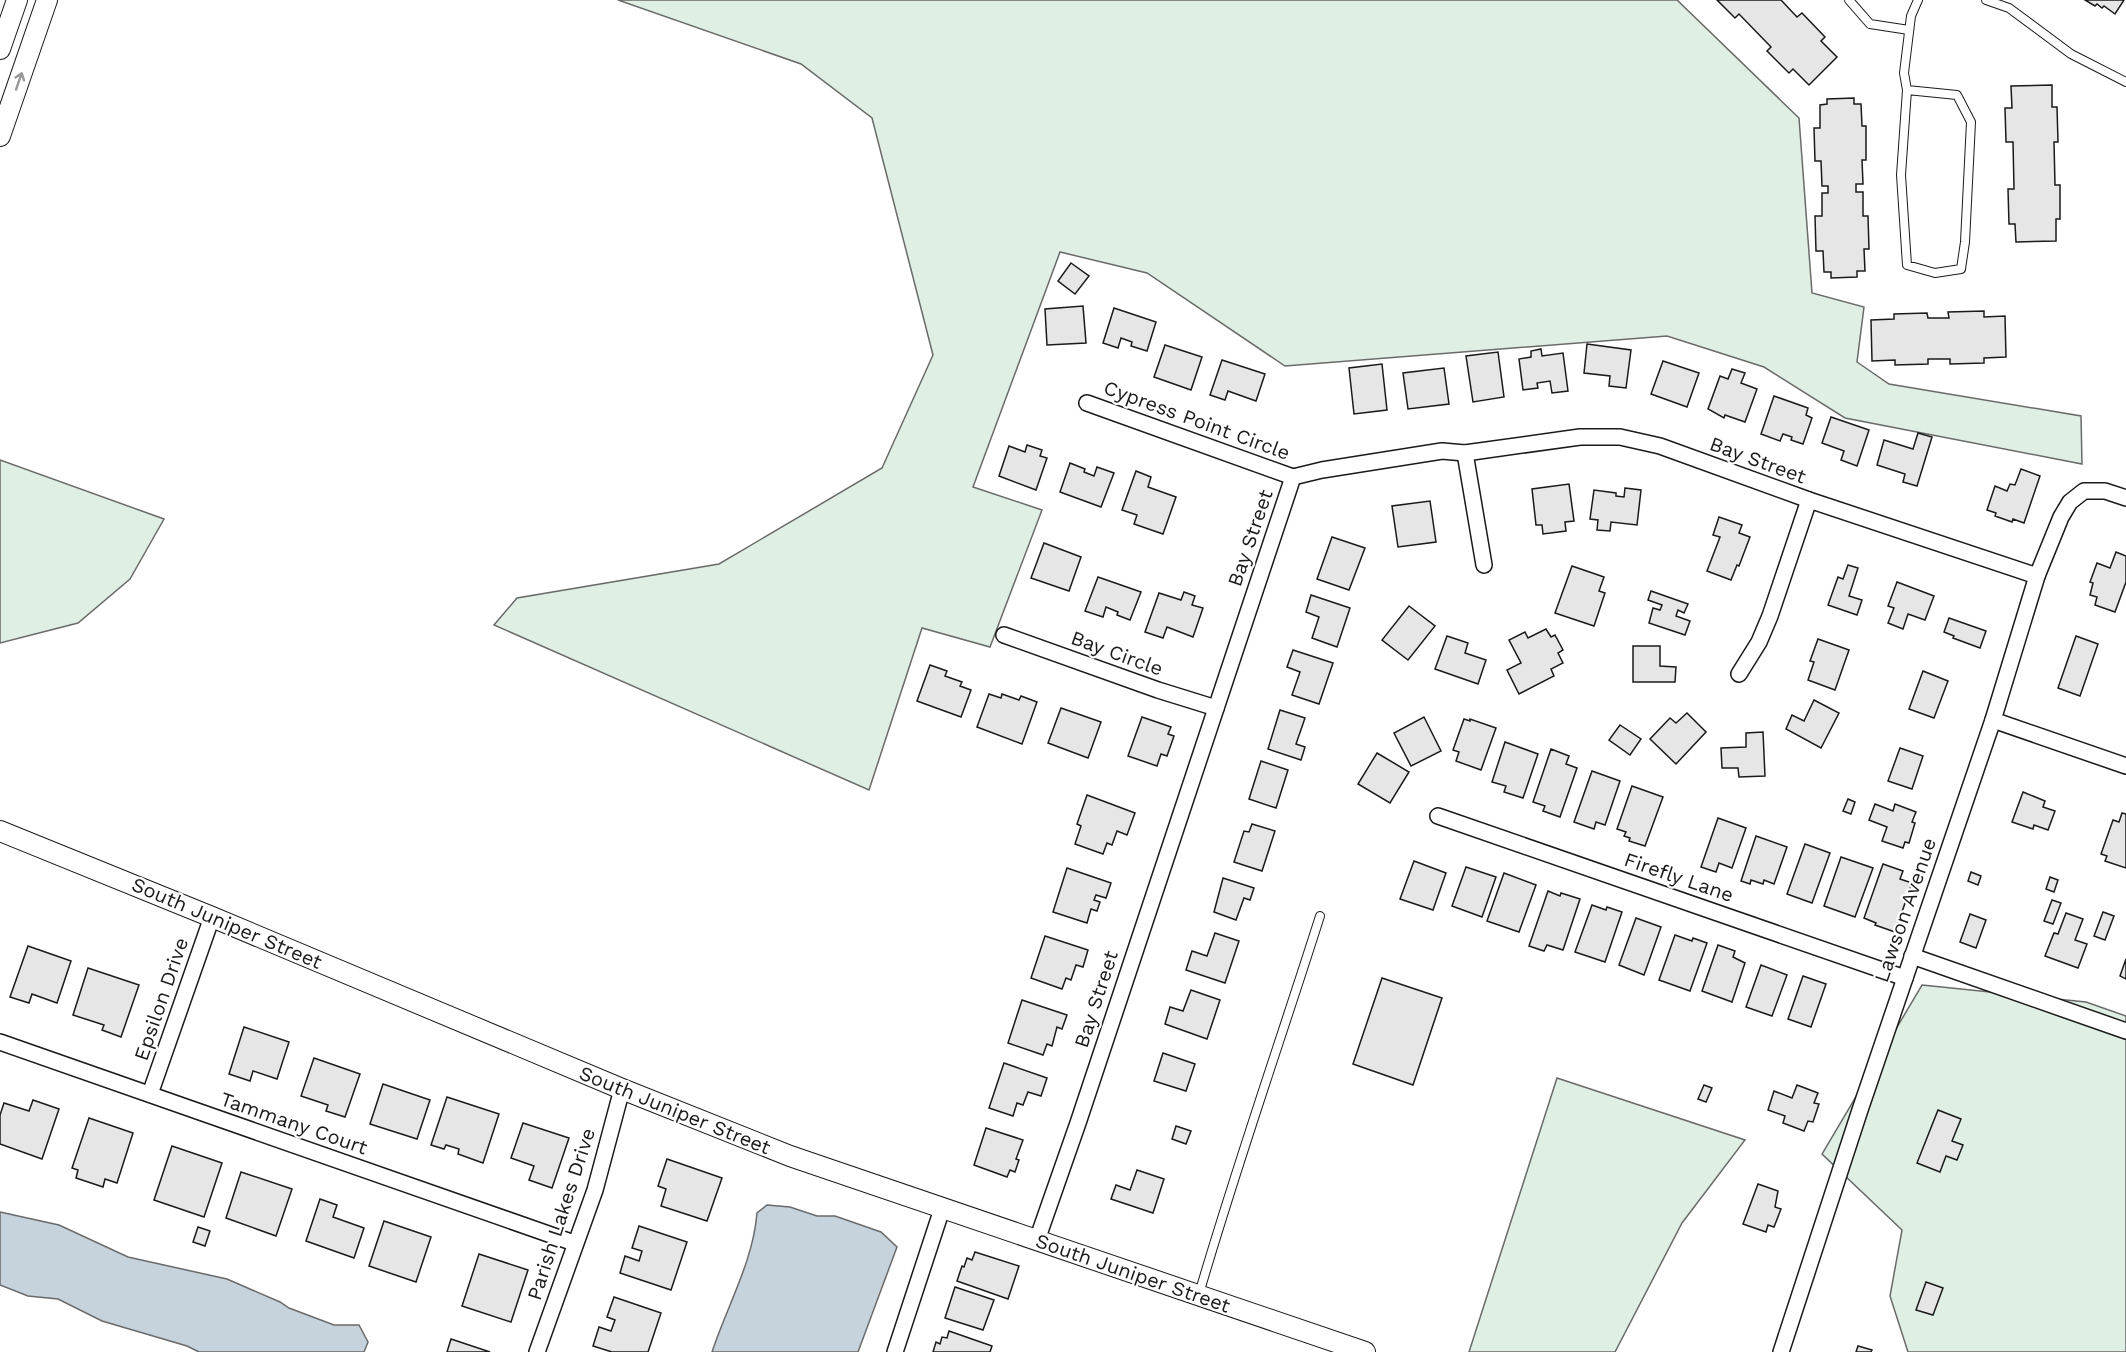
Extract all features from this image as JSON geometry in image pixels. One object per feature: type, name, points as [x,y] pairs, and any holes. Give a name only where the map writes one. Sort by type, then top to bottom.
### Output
[{"type":"street","points":[[0,49],[17,0]]},
{"type":"street","points":[[0,136],[47,0]]},
{"type":"street","name":"Cypress Point Circle","points":[[1087,403],[1293,477]]},
{"type":"street","name":"Bay Street","points":[[1037,1240],[1293,477],[1322,470],[1442,451],[1465,453],[1580,437],[1620,437],[1660,446],[1809,500],[2037,576]]},
{"type":"street","points":[[1465,453],[1484,565]]},
{"type":"street","name":"Lawson Avenue","points":[[1780,1352],[1993,720],[2037,576],[2061,517],[2070,502],[2085,491],[2105,491],[2126,498]]},
{"type":"street","points":[[1739,674],[1759,642],[1770,616],[1809,500]]},
{"type":"street","name":"Bay Circle","points":[[1004,635],[1215,708]]},
{"type":"street","points":[[1993,720],[2126,766]]},
{"type":"street","name":"Firefly Lane","points":[[1438,816],[1905,978]]},
{"type":"street","name":"South Juniper Street","points":[[0,831],[622,1089],[790,1156],[1365,1352]]},
{"type":"street","name":"Epsilon Drive","points":[[150,1095],[212,917]]},
{"type":"street","points":[[1912,956],[2126,1031]]},
{"type":"street","name":"Tammany Court","points":[[0,1042],[574,1243]]},
{"type":"street","name":"Parish Lakes Drive","points":[[537,1352],[574,1243],[595,1190],[622,1089]]},
{"type":"street","points":[[895,1352],[942,1209]]},
{"type":"lane","points":[[1849,0],[1870,24],[1909,30]]},
{"type":"lane","points":[[1908,90],[1957,95],[1971,122],[1965,242],[1961,269],[1935,273],[1907,265],[1901,175],[1908,90],[1904,73],[1911,16],[1918,0]]},
{"type":"lane","points":[[1986,0],[2009,8],[2071,54],[2126,82]]},
{"type":"lane","points":[[1198,1295],[1320,916]]},
{"type":"green space","points":[[618,0],[1677,0],[1799,118],[1812,293],[1864,307],[1857,362],[1889,384],[2081,416],[2082,464],[1845,418],[1764,367],[1667,336],[1285,366],[1147,273],[1060,252],[973,487],[1042,510],[990,647],[922,628],[869,790],[494,625],[517,598],[719,564],[882,468],[933,355],[872,118],[801,64]]},
{"type":"green space","points":[[0,460],[164,519],[130,579],[78,623],[0,643]]},
{"type":"green space","points":[[1922,985],[2086,1002],[2126,1016],[2126,1352],[1908,1352],[1890,1296],[1902,1230],[1822,1154]]},
{"type":"green space","points":[[1557,1078],[1745,1140],[1682,1223],[1615,1352],[1469,1352]]},
{"type":"shaded area","points":[[767,1205],[790,1207],[817,1216],[835,1216],[881,1232],[897,1247],[858,1352],[712,1352],[745,1266],[755,1231],[757,1213]]},
{"type":"shaded area","points":[[0,1212],[59,1225],[128,1257],[227,1279],[289,1308],[334,1325],[359,1325],[368,1342],[364,1352],[199,1352],[187,1346],[102,1321],[58,1299],[28,1296],[0,1285]]},
{"type":"building","points":[[1717,0],[1781,0],[1797,17],[1802,13],[1825,37],[1821,41],[1837,57],[1809,85],[1793,69],[1789,73],[1767,51],[1771,47],[1739,14],[1735,18]]},
{"type":"building","points":[[2085,0],[2124,0],[2115,14],[2104,6],[2102,8],[2097,4],[2095,6]]},
{"type":"building","points":[[2052,85],[2052,107],[2057,107],[2058,142],[2054,142],[2055,185],[2060,185],[2060,219],[2056,219],[2056,241],[2016,242],[2015,224],[2009,224],[2008,189],[2014,189],[2013,142],[2006,142],[2005,108],[2012,108],[2011,86]]},
{"type":"building","points":[[1854,98],[1854,104],[1861,104],[1862,126],[1866,126],[1866,160],[1862,160],[1863,184],[1856,184],[1856,192],[1863,192],[1863,216],[1868,216],[1869,249],[1864,249],[1865,271],[1857,271],[1857,277],[1831,278],[1831,272],[1824,272],[1823,251],[1816,251],[1815,216],[1822,216],[1822,193],[1828,193],[1828,186],[1822,186],[1821,161],[1815,161],[1814,128],[1820,128],[1820,105],[1827,104],[1827,99]]},
{"type":"building","points":[[1071,263],[1089,276],[1075,294],[1058,281]]},
{"type":"building","points":[[1083,306],[1086,343],[1047,345],[1045,309]]},
{"type":"building","points":[[1114,308],[1156,322],[1147,351],[1131,346],[1132,342],[1121,338],[1118,348],[1103,343]]},
{"type":"building","points":[[1984,311],[1984,317],[2005,316],[2006,357],[1984,358],[1984,363],[1950,364],[1950,359],[1928,359],[1928,364],[1895,365],[1895,360],[1872,361],[1871,320],[1894,319],[1894,314],[1927,313],[1928,318],[1949,318],[1948,312]]},
{"type":"building","points":[[1587,344],[1631,350],[1626,388],[1609,386],[1610,376],[1584,373]]},
{"type":"building","points":[[1165,345],[1202,357],[1191,390],[1154,377]]},
{"type":"building","points":[[1541,349],[1542,356],[1563,353],[1568,391],[1552,393],[1550,381],[1537,383],[1538,388],[1523,390],[1519,359],[1531,357],[1531,351]]},
{"type":"building","points":[[1498,352],[1504,397],[1473,402],[1466,356]]},
{"type":"building","points":[[1222,360],[1265,374],[1256,401],[1228,391],[1225,400],[1210,395]]},
{"type":"building","points":[[1663,361],[1699,373],[1687,407],[1651,394]]},
{"type":"building","points":[[1382,364],[1387,410],[1354,414],[1349,368]]},
{"type":"building","points":[[1444,368],[1449,404],[1408,409],[1403,373]]},
{"type":"building","points":[[1732,369],[1745,373],[1741,383],[1757,389],[1745,422],[1725,415],[1724,418],[1708,409],[1720,376],[1728,379]]},
{"type":"building","points":[[1774,396],[1808,408],[1806,415],[1812,418],[1803,444],[1783,434],[1780,441],[1761,434]]},
{"type":"building","points":[[1831,417],[1869,430],[1857,466],[1841,460],[1844,451],[1822,443]]},
{"type":"building","points":[[1918,433],[1932,437],[1917,486],[1903,482],[1905,474],[1877,465],[1884,440],[1913,449]]},
{"type":"building","points":[[1027,445],[1042,450],[1040,456],[1047,458],[1036,490],[999,476],[1009,446],[1025,452]]},
{"type":"building","points":[[1070,463],[1085,469],[1084,472],[1094,476],[1097,467],[1114,473],[1101,507],[1060,492]]},
{"type":"building","points":[[2021,469],[2040,476],[2024,523],[2013,519],[2012,522],[1995,516],[1996,513],[1987,510],[1995,486],[2007,491],[2010,484],[2015,485]]},
{"type":"building","points":[[1136,471],[1151,477],[1148,487],[1176,497],[1163,534],[1134,524],[1137,515],[1122,510]]},
{"type":"building","points":[[1569,484],[1574,521],[1565,522],[1566,531],[1543,534],[1542,525],[1536,525],[1532,489]]},
{"type":"building","points":[[1625,488],[1641,490],[1637,525],[1611,522],[1610,531],[1597,530],[1598,520],[1590,519],[1594,490],[1616,493],[1616,496],[1624,497]]},
{"type":"building","points":[[1430,501],[1436,542],[1398,547],[1392,506]]},
{"type":"building","points":[[1719,517],[1742,525],[1739,533],[1750,537],[1731,580],[1707,571],[1720,537],[1713,535]]},
{"type":"building","points":[[1332,537],[1365,548],[1349,590],[1317,579]]},
{"type":"building","points":[[1044,543],[1081,557],[1069,591],[1031,578]]},
{"type":"building","points":[[2116,552],[2126,556],[2126,582],[2115,612],[2095,605],[2097,597],[2090,595],[2093,583],[2090,582],[2097,563],[2110,568]]},
{"type":"building","points":[[1848,565],[1858,568],[1849,596],[1862,600],[1857,615],[1828,605],[1838,577],[1843,579]]},
{"type":"building","points":[[1572,566],[1604,577],[1599,591],[1605,593],[1594,626],[1555,613]]},
{"type":"building","points":[[1098,577],[1141,592],[1130,620],[1106,607],[1103,617],[1085,611]]},
{"type":"building","points":[[1897,582],[1934,596],[1925,620],[1908,614],[1903,629],[1888,623],[1894,608],[1888,606]]},
{"type":"building","points":[[1651,591],[1688,604],[1684,613],[1678,610],[1676,616],[1690,621],[1685,635],[1649,623],[1653,608],[1660,610],[1662,605],[1648,600]]},
{"type":"building","points":[[1184,592],[1195,596],[1192,605],[1203,608],[1193,637],[1167,627],[1163,638],[1145,632],[1159,593],[1181,600]]},
{"type":"building","points":[[1311,595],[1350,608],[1337,647],[1312,638],[1319,617],[1306,612]]},
{"type":"building","points":[[1409,606],[1435,626],[1408,660],[1382,640]]},
{"type":"building","points":[[1949,618],[1986,631],[1980,648],[1953,638],[1954,636],[1944,632]]},
{"type":"building","points":[[1546,629],[1551,637],[1555,635],[1563,650],[1558,653],[1563,663],[1551,669],[1554,676],[1519,694],[1507,670],[1521,663],[1509,640],[1525,632],[1528,638]]},
{"type":"building","points":[[1447,636],[1468,643],[1465,653],[1486,660],[1478,684],[1435,669]]},
{"type":"building","points":[[2076,636],[2098,644],[2080,696],[2058,688]]},
{"type":"building","points":[[1818,639],[1849,650],[1835,690],[1808,680],[1814,662],[1810,661]]},
{"type":"building","points":[[1633,646],[1660,646],[1660,666],[1676,667],[1675,682],[1633,682]]},
{"type":"building","points":[[1293,650],[1333,663],[1319,704],[1292,695],[1300,672],[1287,667]]},
{"type":"building","points":[[930,665],[947,671],[945,676],[962,682],[960,686],[971,690],[961,717],[917,701]]},
{"type":"building","points":[[1923,671],[1948,681],[1934,718],[1909,709]]},
{"type":"building","points":[[989,694],[1001,698],[1002,694],[1019,700],[1021,696],[1037,702],[1022,744],[977,727]]},
{"type":"building","points":[[1814,700],[1839,713],[1821,748],[1786,729],[1792,715],[1804,721]]},
{"type":"building","points":[[1061,708],[1101,722],[1088,758],[1048,743]]},
{"type":"building","points":[[1280,710],[1305,718],[1296,744],[1305,747],[1301,760],[1268,749]]},
{"type":"building","points":[[1687,713],[1706,732],[1676,764],[1650,739],[1670,718],[1676,723]]},
{"type":"building","points":[[1142,717],[1171,727],[1168,734],[1174,736],[1167,756],[1161,754],[1157,766],[1128,756]]},
{"type":"building","points":[[1424,717],[1441,751],[1411,766],[1394,733]]},
{"type":"building","points":[[1464,719],[1496,728],[1481,770],[1456,761],[1459,752],[1453,750]]},
{"type":"building","points":[[1620,725],[1641,739],[1630,755],[1609,740]]},
{"type":"building","points":[[1763,732],[1765,776],[1739,777],[1738,768],[1722,768],[1721,748],[1746,747],[1746,733]]},
{"type":"building","points":[[1505,742],[1538,754],[1523,798],[1504,792],[1506,786],[1492,782]]},
{"type":"building","points":[[1900,748],[1923,756],[1912,789],[1888,781]]},
{"type":"building","points":[[1551,749],[1569,756],[1566,764],[1577,768],[1560,817],[1543,811],[1545,806],[1533,802]]},
{"type":"building","points":[[1377,753],[1409,772],[1390,803],[1358,784]]},
{"type":"building","points":[[1261,761],[1288,770],[1276,808],[1249,799]]},
{"type":"building","points":[[1592,771],[1620,781],[1605,825],[1596,822],[1594,829],[1574,822]]},
{"type":"building","points":[[1632,786],[1663,797],[1645,846],[1629,841],[1630,838],[1624,836],[1626,832],[1617,829]]},
{"type":"building","points":[[2023,792],[2045,801],[2043,807],[2055,811],[2048,830],[2034,825],[2033,829],[2012,822]]},
{"type":"building","points":[[1087,795],[1135,813],[1127,835],[1117,831],[1112,845],[1107,843],[1103,854],[1075,844],[1081,826],[1077,824]]},
{"type":"building","points":[[1848,799],[1855,802],[1851,814],[1843,811]]},
{"type":"building","points":[[1875,804],[1893,811],[1895,804],[1916,812],[1909,843],[1905,842],[1903,848],[1882,841],[1887,827],[1869,820]]},
{"type":"building","points":[[2122,813],[2126,814],[2126,868],[2105,861],[2107,856],[2101,854],[2113,820],[2119,822]]},
{"type":"building","points":[[1718,818],[1746,828],[1732,868],[1719,863],[1716,872],[1701,867]]},
{"type":"building","points":[[1252,824],[1275,831],[1262,871],[1234,862],[1244,831],[1249,832]]},
{"type":"building","points":[[1756,836],[1787,847],[1774,884],[1764,880],[1763,884],[1751,880],[1750,884],[1741,881]]},
{"type":"building","points":[[1805,844],[1830,853],[1812,903],[1787,894]]},
{"type":"building","points":[[1841,857],[1873,868],[1855,917],[1824,906]]},
{"type":"building","points":[[1414,861],[1446,873],[1433,910],[1400,899]]},
{"type":"building","points":[[1883,864],[1903,871],[1900,879],[1912,883],[1895,932],[1875,925],[1876,923],[1864,918]]},
{"type":"building","points":[[1466,867],[1496,877],[1482,917],[1452,906]]},
{"type":"building","points":[[1067,868],[1111,883],[1106,898],[1096,895],[1094,900],[1100,902],[1097,911],[1091,909],[1087,923],[1053,912]]},
{"type":"building","points":[[1971,872],[1981,876],[1978,885],[1968,881]]},
{"type":"building","points":[[1504,873],[1536,885],[1519,932],[1487,921]]},
{"type":"building","points":[[2050,877],[2058,880],[2054,892],[2046,889]]},
{"type":"building","points":[[1223,878],[1254,888],[1250,900],[1244,898],[1236,920],[1214,912]]},
{"type":"building","points":[[1548,891],[1560,896],[1561,893],[1580,899],[1563,950],[1547,945],[1544,951],[1529,946]]},
{"type":"building","points":[[2052,900],[2061,903],[2053,924],[2044,921]]},
{"type":"building","points":[[1592,905],[1622,912],[1605,962],[1575,952]]},
{"type":"building","points":[[2103,912],[2114,916],[2105,940],[2094,936]]},
{"type":"building","points":[[2066,913],[2083,919],[2075,940],[2087,944],[2078,968],[2045,956],[2054,933],[2058,934]]},
{"type":"building","points":[[1970,914],[1986,920],[1976,948],[1960,942]]},
{"type":"building","points":[[1636,918],[1661,927],[1644,975],[1619,965]]},
{"type":"building","points":[[1215,933],[1239,941],[1225,983],[1186,970],[1192,951],[1207,956]]},
{"type":"building","points":[[1675,935],[1707,943],[1690,991],[1659,980]]},
{"type":"building","points":[[1045,936],[1088,950],[1083,967],[1076,965],[1071,980],[1066,978],[1062,989],[1031,978]]},
{"type":"building","points":[[1718,945],[1735,951],[1733,957],[1745,963],[1732,1002],[1702,991]]},
{"type":"building","points":[[28,946],[71,961],[57,1003],[32,994],[29,1003],[10,997]]},
{"type":"building","points":[[2126,959],[2126,979],[2120,976]]},
{"type":"building","points":[[1761,965],[1787,975],[1772,1016],[1746,1007]]},
{"type":"building","points":[[88,968],[139,985],[121,1037],[102,1030],[104,1025],[73,1015]]},
{"type":"building","points":[[1803,976],[1826,984],[1811,1027],[1788,1019]]},
{"type":"building","points":[[1382,978],[1442,998],[1413,1085],[1353,1064]]},
{"type":"building","points":[[1191,990],[1220,1000],[1207,1039],[1165,1024],[1170,1007],[1183,1011]]},
{"type":"building","points":[[1022,1000],[1067,1015],[1062,1029],[1057,1027],[1052,1046],[1047,1044],[1043,1055],[1008,1043]]},
{"type":"building","points":[[244,1027],[289,1042],[277,1079],[253,1071],[250,1081],[229,1074]]},
{"type":"building","points":[[1163,1053],[1195,1064],[1186,1091],[1154,1081]]},
{"type":"building","points":[[314,1058],[360,1074],[345,1117],[326,1111],[328,1105],[301,1096]]},
{"type":"building","points":[[1004,1063],[1047,1078],[1041,1096],[1028,1092],[1023,1105],[1017,1103],[1013,1116],[989,1108]]},
{"type":"building","points":[[383,1084],[430,1100],[417,1139],[370,1124]]},
{"type":"building","points":[[1704,1085],[1712,1088],[1706,1102],[1698,1099]]},
{"type":"building","points":[[1797,1085],[1818,1093],[1814,1103],[1819,1104],[1813,1122],[1808,1121],[1804,1131],[1783,1123],[1785,1116],[1768,1110],[1774,1091],[1792,1098]]},
{"type":"building","points":[[447,1097],[499,1114],[483,1163],[458,1154],[459,1149],[446,1145],[444,1149],[431,1145]]},
{"type":"building","points":[[33,1100],[59,1109],[42,1159],[0,1144],[0,1115],[4,1103],[29,1111]]},
{"type":"building","points":[[1938,1110],[1961,1119],[1952,1141],[1963,1145],[1957,1160],[1946,1156],[1940,1172],[1917,1163]]},
{"type":"building","points":[[89,1118],[133,1133],[117,1183],[105,1179],[103,1187],[76,1178],[78,1170],[72,1168]]},
{"type":"building","points":[[523,1123],[569,1138],[552,1188],[529,1180],[534,1166],[511,1158]]},
{"type":"building","points":[[1176,1126],[1191,1131],[1186,1144],[1172,1139]]},
{"type":"building","points":[[986,1128],[1023,1140],[1016,1159],[1019,1160],[1015,1172],[1010,1170],[1007,1177],[974,1165]]},
{"type":"building","points":[[172,1146],[222,1163],[204,1217],[154,1200]]},
{"type":"building","points":[[667,1159],[722,1178],[707,1221],[661,1206],[666,1189],[658,1186]]},
{"type":"building","points":[[1137,1170],[1164,1179],[1153,1213],[1111,1199],[1116,1185],[1130,1190]]},
{"type":"building","points":[[241,1172],[292,1189],[276,1236],[226,1218]]},
{"type":"building","points":[[1758,1184],[1778,1191],[1775,1207],[1781,1209],[1774,1227],[1768,1225],[1766,1232],[1743,1224]]},
{"type":"building","points":[[320,1199],[337,1205],[333,1217],[364,1228],[354,1258],[306,1241]]},
{"type":"building","points":[[384,1221],[431,1237],[416,1282],[369,1266]]},
{"type":"building","points":[[639,1226],[687,1242],[671,1290],[620,1273],[625,1256],[639,1261],[642,1251],[632,1248]]},
{"type":"building","points":[[198,1227],[210,1231],[205,1246],[193,1242]]},
{"type":"building","points":[[975,1252],[1019,1266],[1008,1299],[957,1281],[962,1266],[964,1267],[967,1258],[972,1260]]},
{"type":"building","points":[[479,1254],[528,1270],[511,1322],[462,1306]]},
{"type":"building","points":[[1926,1282],[1943,1288],[1933,1315],[1916,1310]]},
{"type":"building","points":[[955,1287],[994,1300],[983,1330],[945,1318]]},
{"type":"building","points":[[614,1297],[661,1313],[648,1352],[612,1352],[593,1346],[599,1327],[611,1331],[615,1320],[607,1317]]},
{"type":"building","points":[[949,1331],[992,1346],[990,1352],[933,1352],[936,1342],[940,1344],[942,1337],[947,1338]]},
{"type":"building","points":[[451,1339],[490,1352],[447,1352]]},
{"type":"building","points":[[1858,1346],[1872,1350],[1871,1352],[1856,1352]]}]
